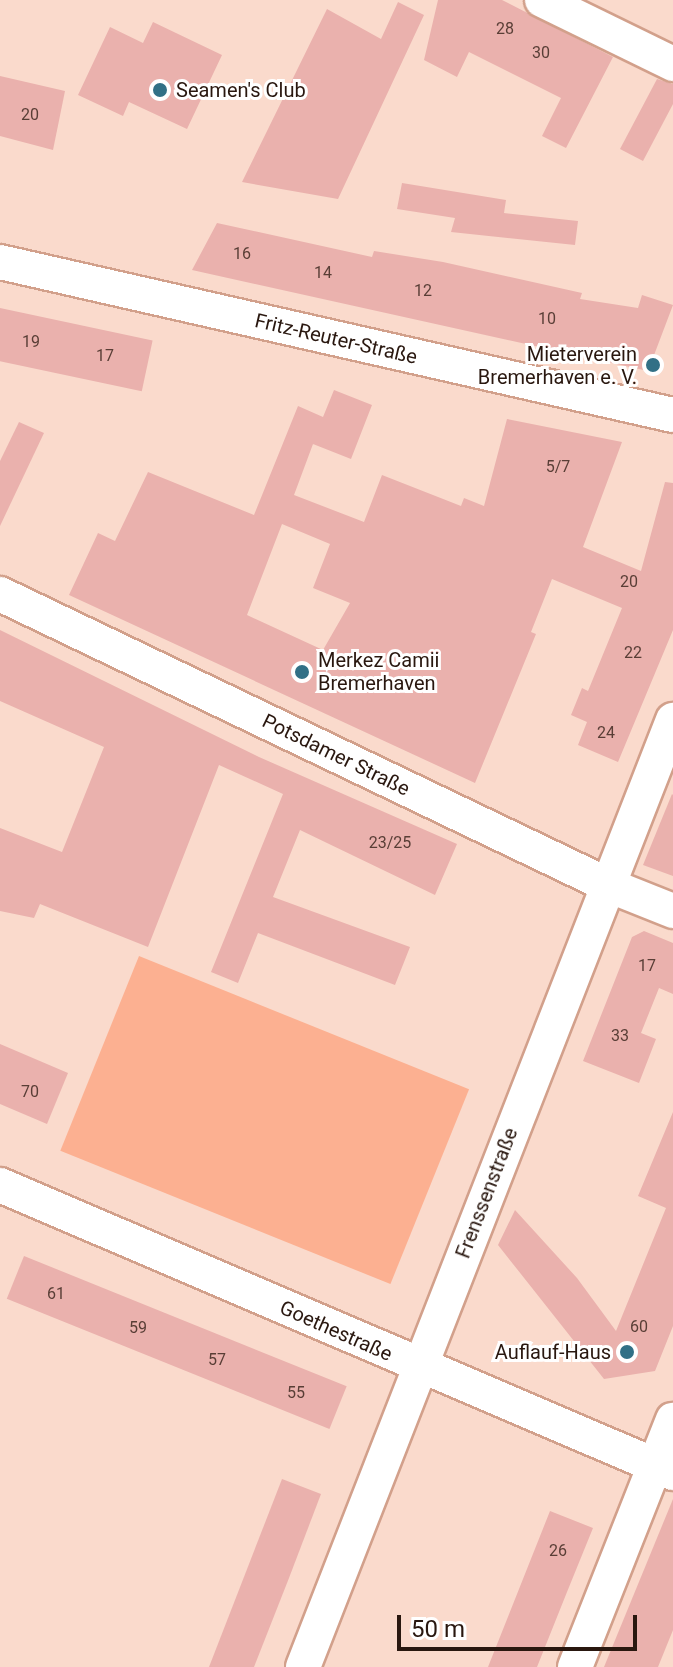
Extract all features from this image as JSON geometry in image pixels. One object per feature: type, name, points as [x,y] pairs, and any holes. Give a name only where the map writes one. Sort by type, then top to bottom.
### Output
[{"type":"street","points":[[542,0],[673,64]]},
{"type":"street","name":"Fritz-Reuter-Straße","points":[[0,262],[673,415]]},
{"type":"street","name":"Potsdamer Straße","points":[[0,594],[608,885],[673,911]]},
{"type":"street","name":"Frenssenstraße","points":[[303,1667],[673,720]]},
{"type":"street","name":"Goethestraße","points":[[0,1185],[664,1470]]},
{"type":"street","points":[[575,1667],[664,1470],[673,1420]]},
{"type":"shaded area","points":[[139,956],[469,1089],[390,1284],[60,1151]]},
{"type":"building","points":[[438,0],[502,0],[613,57],[566,148],[542,136],[561,98],[469,52],[457,77],[424,60]]},
{"type":"building","points":[[398,2],[424,15],[338,199],[242,182],[327,9],[381,39]]},
{"type":"building","points":[[153,22],[222,55],[187,129],[129,102],[123,116],[78,95],[110,27],[143,43]]},
{"type":"building","points":[[0,76],[65,91],[53,150],[0,136]]},
{"type":"building","points":[[657,79],[673,84],[673,104],[643,161],[620,149]]},
{"type":"building","points":[[402,183],[506,200],[504,213],[578,221],[575,245],[451,232],[455,218],[397,209]]},
{"type":"building","points":[[217,223],[372,257],[374,251],[443,262],[582,293],[580,299],[638,308],[642,295],[673,305],[648,371],[192,270]]},
{"type":"building","points":[[0,308],[153,340],[142,391],[0,361]]},
{"type":"building","points":[[334,390],[372,405],[351,459],[313,444],[294,495],[364,522],[382,475],[461,506],[464,498],[484,506],[507,419],[622,442],[583,547],[641,571],[665,482],[673,483],[673,630],[618,762],[578,745],[587,722],[571,715],[582,688],[588,691],[622,608],[552,579],[531,632],[536,634],[475,783],[69,595],[98,533],[115,541],[148,472],[254,515],[298,406],[323,417]],"holes":[[[282,524],[330,544],[313,588],[350,603],[323,650],[247,615]]]},
{"type":"building","points":[[19,422],[44,433],[0,526],[0,461]]},
{"type":"building","points":[[0,630],[259,757],[457,844],[435,895],[300,830],[273,897],[410,947],[395,985],[258,933],[238,983],[211,972],[283,794],[219,765],[148,947],[40,904],[34,918],[0,911],[0,828],[62,852],[104,747],[0,701]]},
{"type":"building","points":[[673,795],[673,876],[643,865]]},
{"type":"building","points":[[644,931],[673,943],[673,994],[659,988],[641,1033],[656,1039],[639,1083],[583,1061],[632,937]]},
{"type":"building","points":[[0,1044],[68,1073],[47,1124],[0,1104]]},
{"type":"building","points":[[673,1112],[673,1326],[655,1371],[604,1379],[498,1245],[515,1210],[577,1278],[616,1331],[666,1208],[638,1196]]},
{"type":"building","points":[[24,1256],[347,1386],[329,1429],[7,1299]]},
{"type":"building","points":[[282,1479],[321,1494],[289,1578],[254,1667],[209,1667]]},
{"type":"building","points":[[673,1499],[673,1630],[658,1667],[604,1667]]},
{"type":"building","points":[[550,1511],[593,1528],[537,1667],[488,1667]]},
{"type":"place","name":"Seamen's Club","points":[[160,90]]},
{"type":"place","name":"Mieterverein Bremerhaven e. V.","points":[[653,365]]},
{"type":"place","name":"Merkez Camii Bremerhaven","points":[[302,672]]},
{"type":"place","name":"Auflauf-Haus","points":[[627,1352]]}]
